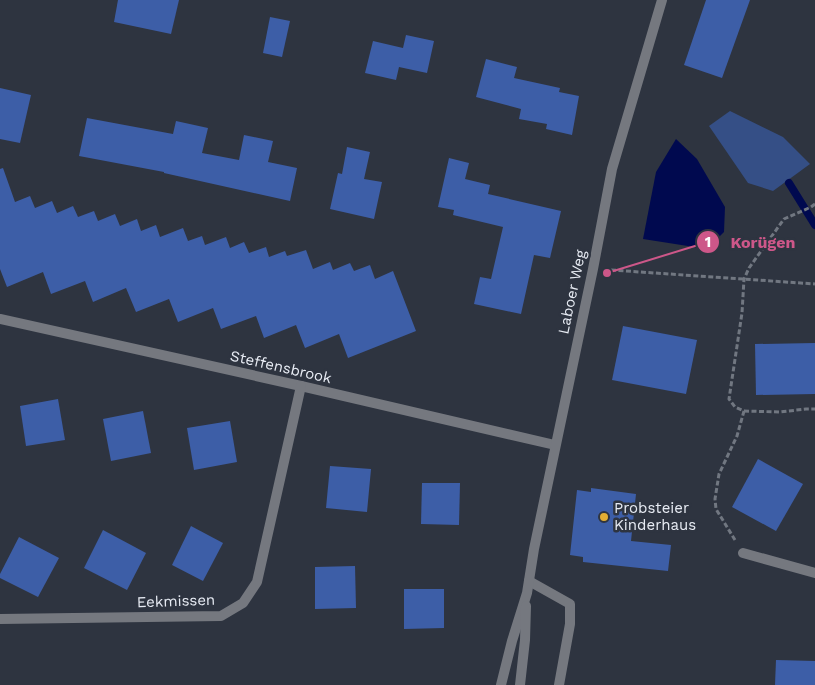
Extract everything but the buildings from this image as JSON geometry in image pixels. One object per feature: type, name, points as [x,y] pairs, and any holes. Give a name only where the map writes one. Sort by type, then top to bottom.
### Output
[{"type":"street","name":"Laboer Weg","points":[[501,685],[529,581],[612,169],[662,0]]},
{"type":"street","name":"Steffensbrook","points":[[0,319],[555,445]]},
{"type":"street","name":"Eekmissen","points":[[0,619],[221,616],[243,604],[257,582],[301,386]]},
{"type":"street","points":[[743,553],[815,574]]},
{"type":"street","points":[[529,581],[570,604],[570,624],[559,685]]},
{"type":"street","name":"Laboer Weg","points":[[520,685],[525,640],[526,593]]},
{"type":"path","points":[[813,205],[784,219],[749,268],[744,279],[742,313],[729,399],[735,407],[744,411],[780,412],[815,409]]},
{"type":"path","points":[[593,269],[815,284]]},
{"type":"path","points":[[743,553],[716,509],[715,499],[719,474],[737,436],[744,411]]},
{"type":"shaded area","points":[[730,111],[783,137],[810,164],[773,191],[748,183],[709,126]]},
{"type":"shaded area","points":[[676,139],[697,159],[725,207],[724,232],[707,249],[643,239],[656,172]]},
{"type":"waterway","points":[[789,183],[815,225]]},
{"type":"place","name":"Korügen","points":[[607,273]]},
{"type":"place","name":"Probsteier Kinderhaus","points":[[604,517]]}]
